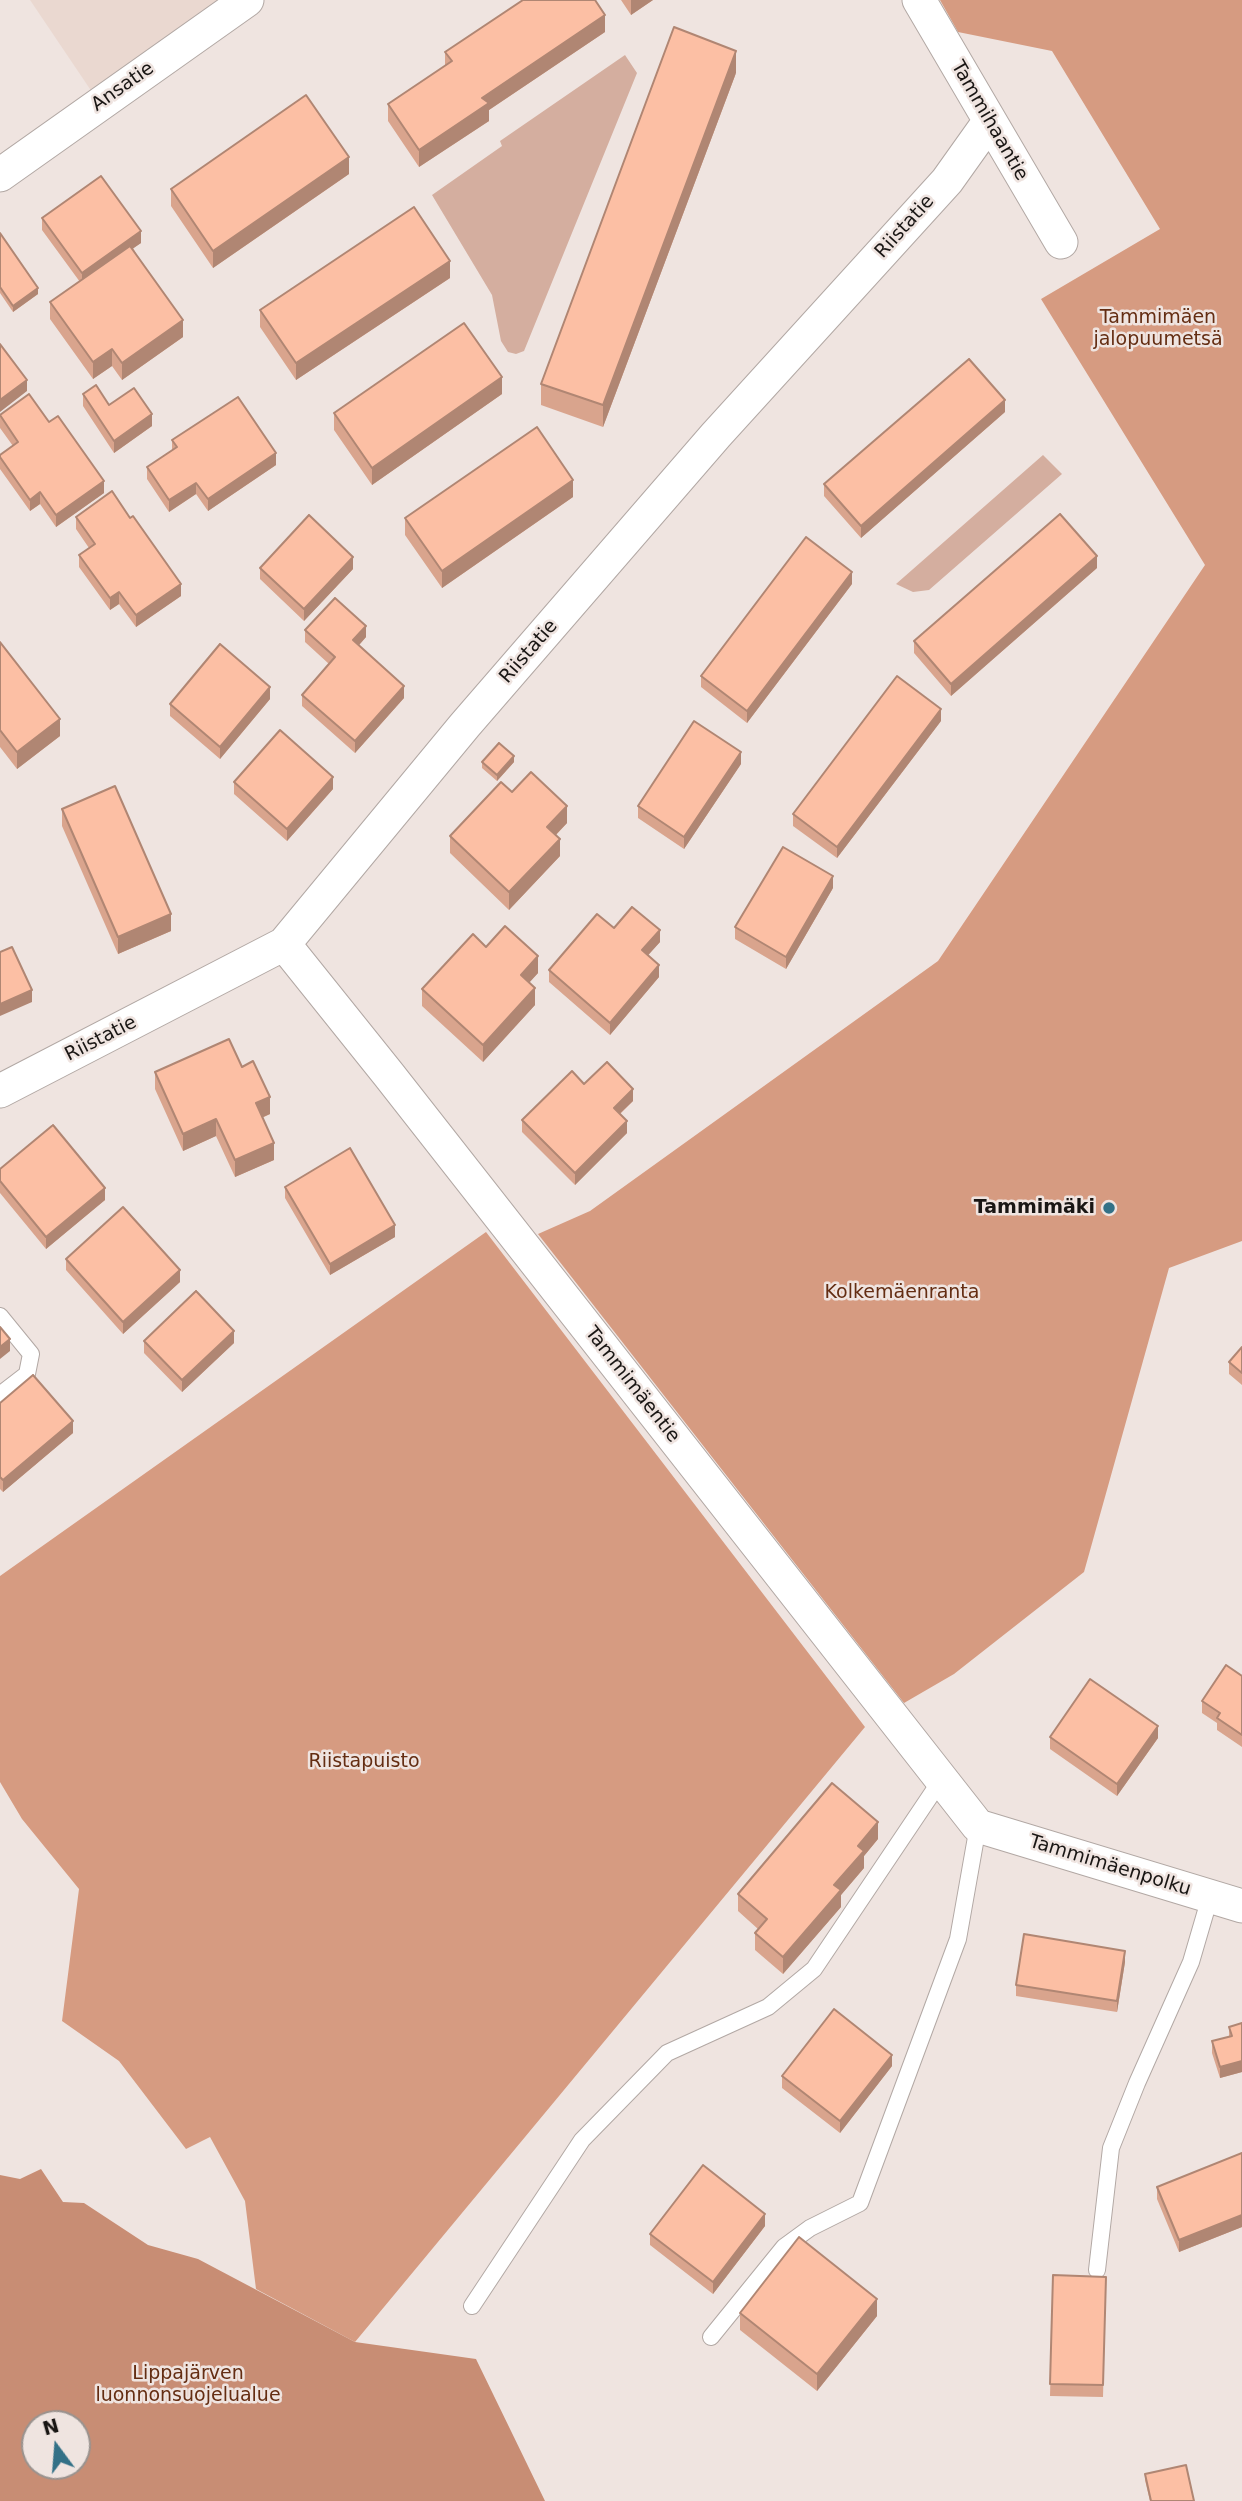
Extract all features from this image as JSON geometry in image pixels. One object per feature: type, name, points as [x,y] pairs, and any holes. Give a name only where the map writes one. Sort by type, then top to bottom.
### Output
[{"type":"street","name":"Ansatie","points":[[0,175],[247,0]]},
{"type":"street","name":"Tammihaantie","points":[[919,0],[1061,242]]},
{"type":"street","name":"Riistatie","points":[[0,1091],[284,944],[465,726],[716,435],[947,181],[989,122]]},
{"type":"street","name":"Tammimäentie","points":[[284,944],[389,1074],[978,1826]]},
{"type":"street","name":"Tammimäenpolku","points":[[978,1826],[1242,1906]]},
{"type":"lane","points":[[0,1316],[31,1354],[27,1374],[0,1395]]},
{"type":"lane","points":[[472,2306],[582,2140],[667,2053],[768,2007],[814,1969],[942,1780]]},
{"type":"lane","points":[[711,2337],[784,2247],[810,2228],[860,2203],[958,1939],[978,1826]]},
{"type":"lane","points":[[1097,2270],[1111,2148],[1191,1962],[1210,1897]]},
{"type":"shaded area","points":[[30,0],[227,0],[94,95]]},
{"type":"shaded area","points":[[625,55],[637,73],[524,351],[516,354],[508,352],[501,341],[492,295],[432,195],[502,146],[500,141]]},
{"type":"shaded area","points":[[1043,455],[1062,474],[929,590],[913,592],[896,584]]},
{"type":"shaded area","name":"Lippajärven luonnonsuojelualue","points":[[41,2169],[63,2202],[84,2203],[148,2245],[198,2259],[355,2342],[476,2359],[545,2501],[0,2501],[0,2175],[20,2179]]},
{"type":"green space","name":"Kolkemäenranta","points":[[940,0],[1242,0],[1242,1241],[1169,1268],[1084,1572],[954,1674],[904,1703],[538,1234],[590,1211],[938,961],[1205,565],[1041,299],[1160,229],[1052,51],[958,32]]},
{"type":"green space","name":"Riistapuisto","points":[[486,1232],[865,1727],[355,2342],[256,2289],[245,2201],[210,2137],[186,2149],[119,2061],[62,2021],[79,1889],[22,1819],[0,1782],[0,1576]]},
{"type":"building","points":[[523,0],[595,0],[605,15],[482,98],[489,103],[419,150],[388,104],[452,61],[445,52]]},
{"type":"building","points":[[674,27],[736,51],[603,405],[541,384]]},
{"type":"building","points":[[306,95],[349,157],[213,251],[171,189]]},
{"type":"building","points":[[101,176],[141,231],[82,273],[42,218]]},
{"type":"building","points":[[414,207],[450,261],[296,363],[260,310]]},
{"type":"building","points":[[0,233],[38,288],[13,306],[0,287]]},
{"type":"building","points":[[130,246],[183,320],[122,363],[112,349],[93,362],[50,302]]},
{"type":"building","points":[[464,323],[502,377],[372,468],[334,413]]},
{"type":"building","points":[[0,344],[27,380],[0,400]]},
{"type":"building","points":[[969,359],[1005,400],[861,526],[824,484]]},
{"type":"building","points":[[96,385],[109,405],[134,388],[152,414],[114,441],[83,394]]},
{"type":"building","points":[[29,394],[49,422],[58,416],[104,481],[56,515],[40,492],[30,500],[0,457],[18,442],[0,415]]},
{"type":"building","points":[[238,397],[276,453],[208,499],[196,483],[169,500],[147,467],[177,447],[172,440]]},
{"type":"building","points":[[537,427],[573,480],[442,571],[405,518]]},
{"type":"building","points":[[112,491],[181,584],[136,615],[119,592],[110,598],[79,555],[95,544],[76,517]]},
{"type":"building","points":[[1060,514],[1097,556],[951,684],[914,641]]},
{"type":"building","points":[[309,515],[353,557],[304,609],[260,568]]},
{"type":"building","points":[[806,537],[852,572],[747,711],[701,676]]},
{"type":"building","points":[[335,598],[366,626],[353,640],[404,686],[355,741],[302,695],[335,657],[305,630]]},
{"type":"building","points":[[0,642],[60,719],[17,752],[0,730]]},
{"type":"building","points":[[220,644],[270,687],[220,747],[170,704]]},
{"type":"building","points":[[897,676],[941,709],[837,847],[793,814]]},
{"type":"building","points":[[694,721],[741,752],[684,837],[638,806]]},
{"type":"building","points":[[280,730],[333,777],[287,829],[234,782]]},
{"type":"building","points":[[499,743],[514,756],[497,775],[482,762]]},
{"type":"building","points":[[531,772],[567,806],[547,827],[560,839],[509,892],[450,836],[501,782],[512,792]]},
{"type":"building","points":[[115,786],[171,914],[118,937],[62,809]]},
{"type":"building","points":[[783,847],[833,876],[786,957],[735,927]]},
{"type":"building","points":[[632,907],[660,930],[642,950],[659,965],[610,1023],[549,970],[597,914],[614,928]]},
{"type":"building","points":[[505,926],[538,956],[521,975],[535,988],[483,1045],[422,989],[473,934],[486,947]]},
{"type":"building","points":[[12,947],[32,990],[0,1004],[0,952]]},
{"type":"building","points":[[229,1039],[242,1067],[253,1061],[270,1097],[256,1103],[274,1143],[235,1160],[216,1119],[183,1134],[155,1072]]},
{"type":"building","points":[[607,1062],[633,1089],[614,1108],[627,1121],[575,1173],[522,1120],[572,1071],[584,1084]]},
{"type":"building","points":[[53,1125],[105,1188],[46,1237],[0,1181],[0,1169]]},
{"type":"building","points":[[350,1148],[395,1225],[330,1264],[285,1187]]},
{"type":"building","points":[[123,1207],[180,1270],[123,1322],[66,1259]]},
{"type":"building","points":[[196,1291],[234,1331],[182,1380],[144,1341]]},
{"type":"building","points":[[0,1327],[10,1339],[0,1347]]},
{"type":"building","points":[[1242,1347],[1242,1373],[1229,1362]]},
{"type":"building","points":[[33,1375],[73,1421],[3,1480],[0,1477],[0,1403]]},
{"type":"building","points":[[1226,1665],[1242,1676],[1242,1735],[1217,1718],[1220,1713],[1202,1701]]},
{"type":"building","points":[[1090,1679],[1158,1726],[1117,1784],[1050,1737]]},
{"type":"building","points":[[832,1783],[878,1822],[858,1846],[864,1851],[834,1885],[841,1890],[783,1957],[755,1933],[767,1919],[738,1894]]},
{"type":"building","points":[[1024,1934],[1125,1951],[1117,2001],[1016,1985]]},
{"type":"building","points":[[834,2009],[892,2055],[840,2121],[782,2076]]},
{"type":"building","points":[[1242,2023],[1242,2061],[1220,2067],[1212,2041],[1232,2036],[1229,2027]]},
{"type":"building","points":[[1242,2153],[1242,2215],[1179,2240],[1157,2187]]},
{"type":"building","points":[[703,2165],[765,2214],[713,2282],[650,2234]]},
{"type":"building","points":[[799,2237],[877,2299],[817,2374],[740,2313]]},
{"type":"building","points":[[1053,2275],[1106,2277],[1103,2385],[1050,2384]]},
{"type":"building","points":[[1186,2465],[1194,2501],[1151,2501],[1145,2474]]},
{"type":"place","name":"Tammimäki","points":[[1109,1208]]},
{"type":"park label","name":"Tammimäen jalopuumetsä","points":[[1158,329]]}]
